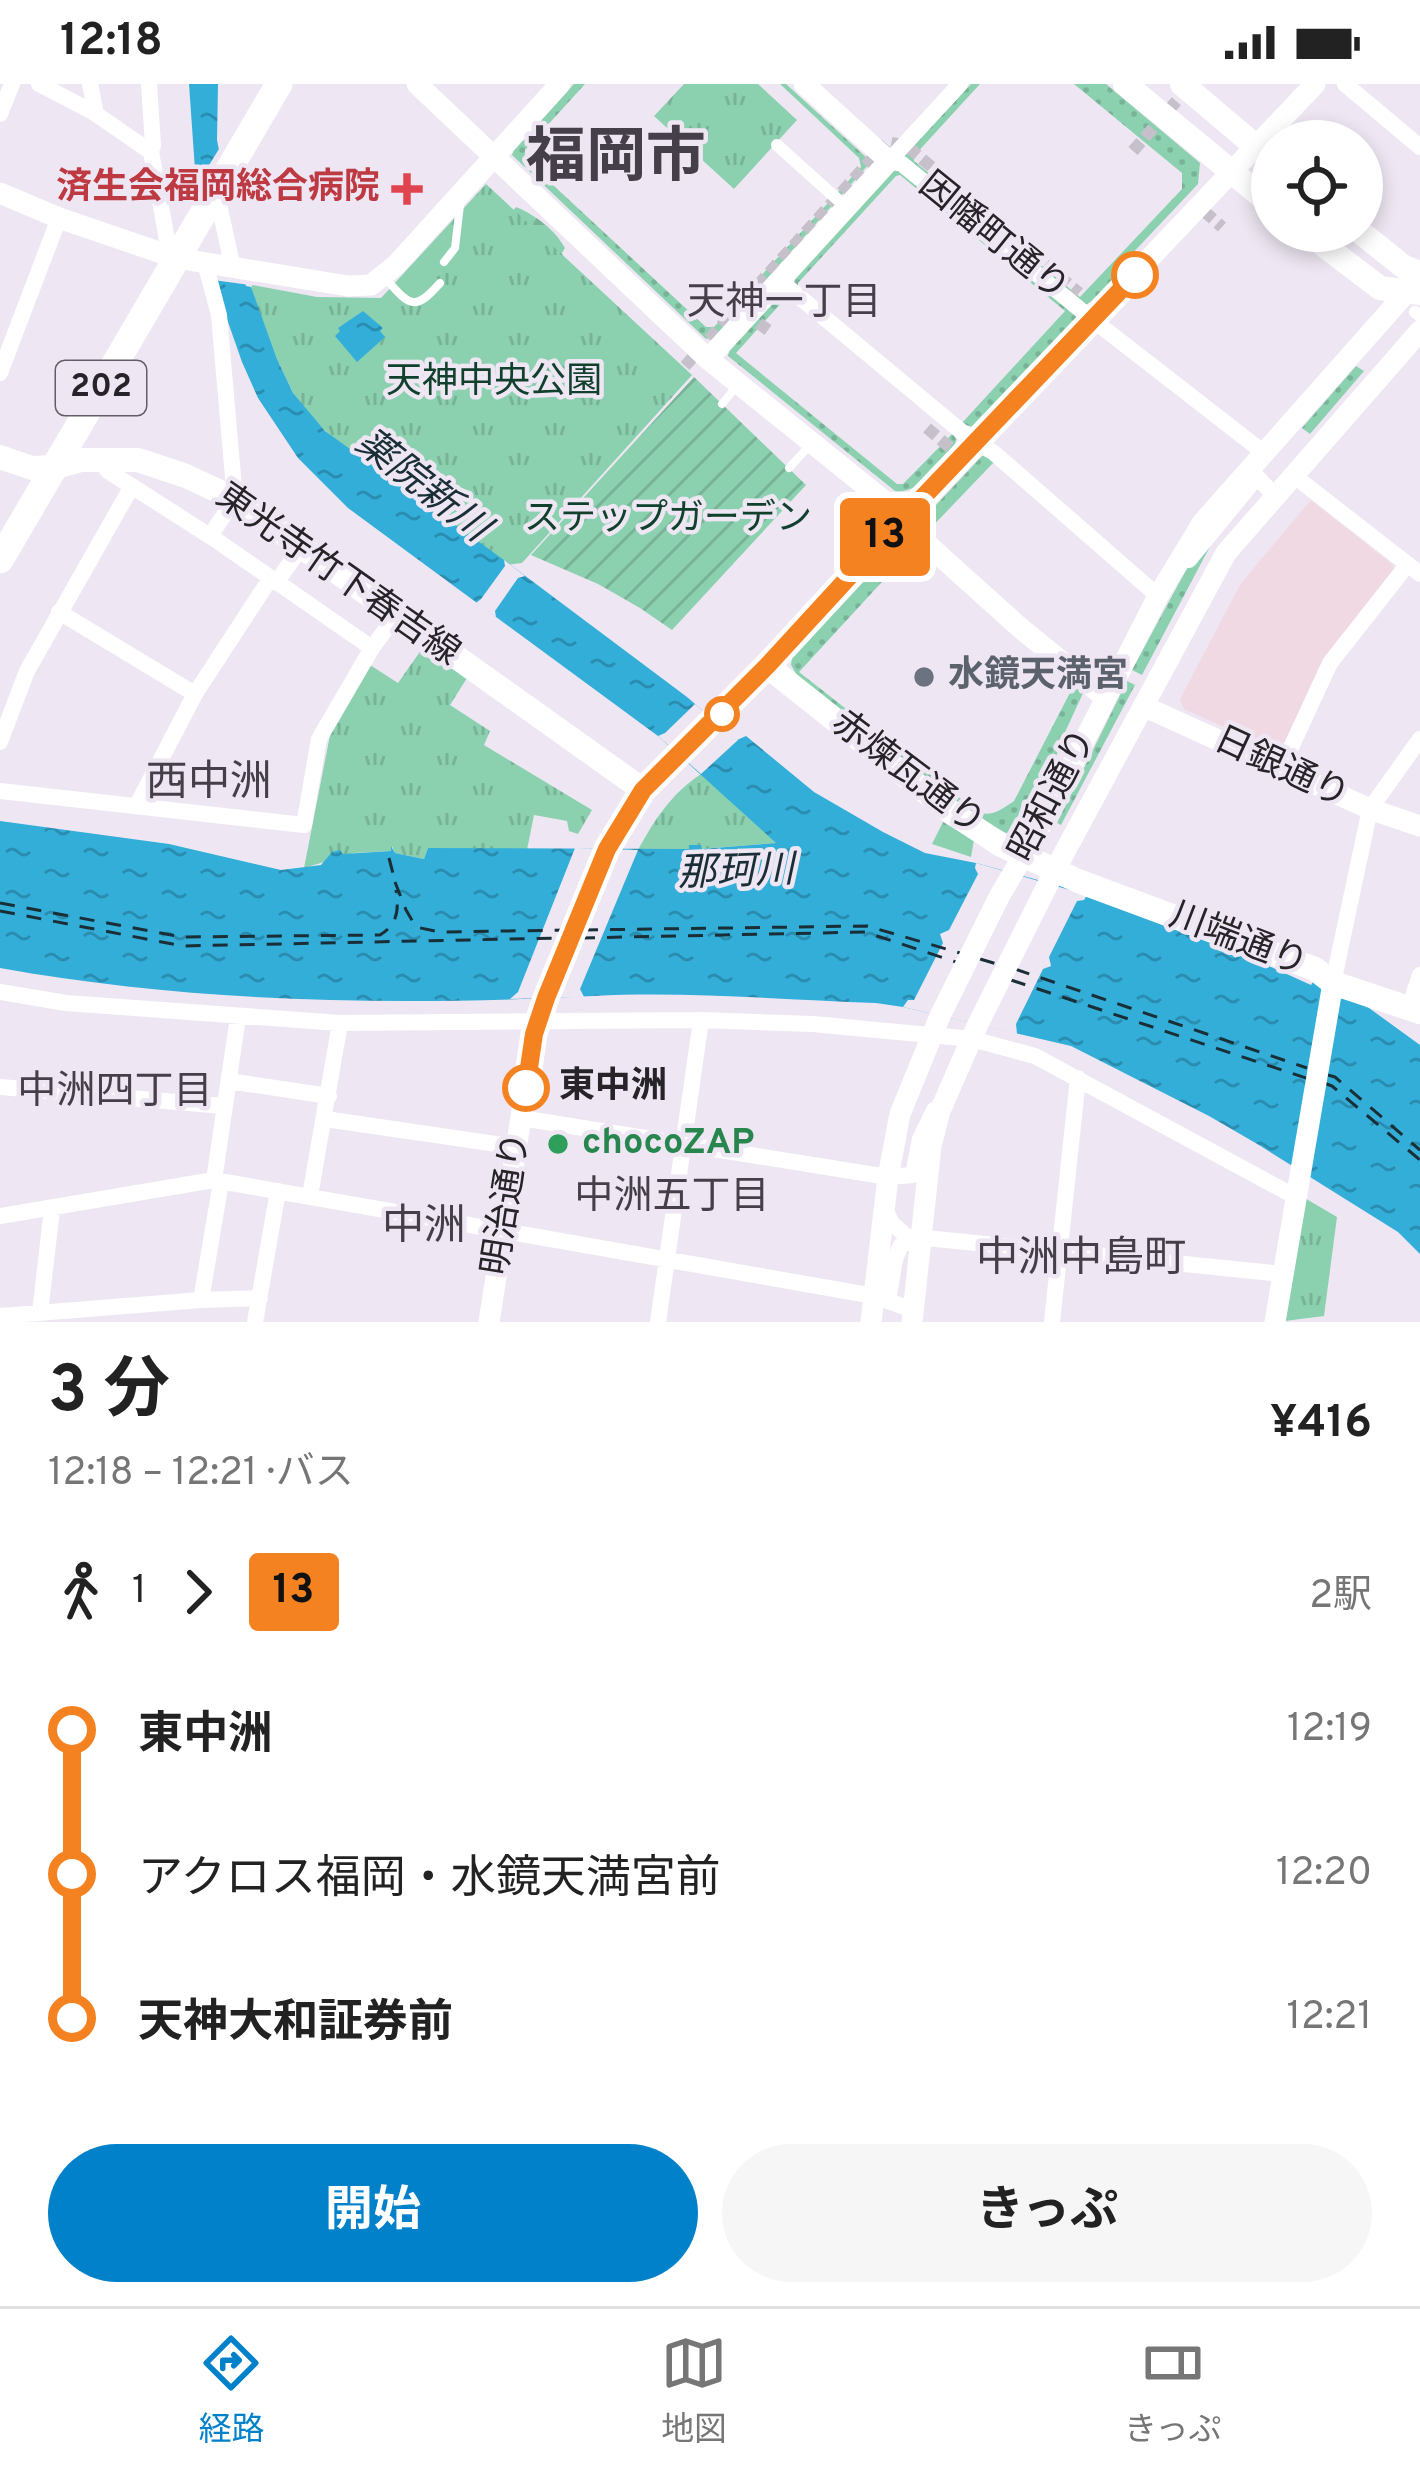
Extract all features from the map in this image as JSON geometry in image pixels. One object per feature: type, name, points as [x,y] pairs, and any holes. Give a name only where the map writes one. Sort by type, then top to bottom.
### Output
[{"type":"highway","name":"202","points":[[0,560],[279,84]]},
{"type":"main road","points":[[1125,84],[1251,188]]},
{"type":"main road","points":[[1182,84],[1251,142]]},
{"type":"main road","points":[[1383,250],[1404,267],[1417,299]]},
{"type":"main road","points":[[1333,252],[1380,288],[1417,299]]},
{"type":"main road","name":"東光寺竹下春吉線","points":[[0,457],[32,468],[81,460],[138,460],[233,498],[643,790]]},
{"type":"main road","name":"赤煉瓦通り","points":[[767,666],[951,812],[1001,845],[1019,865],[1052,877]]},
{"type":"main road","name":"川端通り","points":[[1052,877],[1315,968],[1332,987],[1415,1010]]},
{"type":"street","points":[[0,114],[12,84]]},
{"type":"street","points":[[39,84],[96,114],[151,152]]},
{"type":"street","points":[[90,84],[96,114]]},
{"type":"street","points":[[148,84],[151,152],[168,245],[176,258]]},
{"type":"street","points":[[417,84],[708,359],[904,517],[916,536],[1106,698]]},
{"type":"street","points":[[0,193],[162,255],[348,286],[371,285],[384,278],[560,84]]},
{"type":"street","points":[[804,84],[889,161]]},
{"type":"street","points":[[708,359],[960,84]]},
{"type":"street","name":"明治通り","points":[[1288,120],[1315,84]]},
{"type":"street","points":[[1345,84],[1420,147]]},
{"type":"street","points":[[777,145],[837,199]]},
{"type":"street","name":"明治通り","points":[[489,1322],[538,1020],[607,849],[643,790],[715,721],[1231,171],[1251,160]]},
{"type":"street","name":"因幡町通り","points":[[889,161],[902,164],[1263,452]]},
{"type":"street","points":[[222,181],[240,269]]},
{"type":"street","points":[[0,373],[59,218]]},
{"type":"street","points":[[207,263],[219,315],[233,498],[210,536]]},
{"type":"street","points":[[779,280],[974,442],[993,452],[1158,596],[1257,477],[1275,496]]},
{"type":"street","name":"昭和通り","points":[[871,1322],[900,1114],[936,1025],[1158,596],[1203,522],[1263,452],[1417,299]]},
{"type":"street","name":"昭和通り","points":[[912,1316],[931,1146],[940,1111],[975,1032],[1052,877],[1226,553],[1293,475],[1417,299]]},
{"type":"street","points":[[100,459],[108,471],[372,648]]},
{"type":"street","points":[[1282,769],[1330,663],[1414,569],[1293,475]]},
{"type":"street","points":[[0,742],[27,670],[132,486]]},
{"type":"street","points":[[137,805],[195,694],[302,546]]},
{"type":"street","points":[[59,612],[195,694]]},
{"type":"street","points":[[0,791],[304,825],[319,740],[397,614]]},
{"type":"street","name":"日銀通り","points":[[1144,706],[1370,809],[1420,826]]},
{"type":"street","points":[[1275,1322],[1332,987],[1370,809],[1420,739]]},
{"type":"street","points":[[1415,1010],[1420,975]]},
{"type":"street","points":[[0,992],[66,1004],[340,1023],[701,1020],[936,1025],[975,1032],[1035,1056],[1294,1196]]},
{"type":"street","points":[[200,1300],[238,1017]]},
{"type":"street","points":[[658,1322],[701,1020]]},
{"type":"street","points":[[310,1196],[340,1023]]},
{"type":"street","points":[[1052,1322],[1078,1078]]},
{"type":"street","points":[[229,1081],[328,1096]]},
{"type":"street","points":[[0,1087],[224,1106]]},
{"type":"street","points":[[521,1118],[889,1177],[913,1175],[920,1139],[934,1110],[940,1111]]},
{"type":"street","points":[[325,1119],[517,1147]]},
{"type":"street","points":[[0,1216],[218,1181],[874,1296],[889,1295],[902,1245],[920,1238]]},
{"type":"street","points":[[255,1322],[278,1191]]},
{"type":"street","points":[[40,1313],[52,1208]]},
{"type":"street","points":[[885,1210],[906,1236],[1283,1274]]},
{"type":"street","points":[[874,1296],[912,1316]]},
{"type":"street","points":[[0,1316],[82,1316],[200,1300],[260,1298]]},
{"type":"lane","points":[[444,262],[457,238],[461,192]]},
{"type":"lane","points":[[384,278],[412,303],[426,299],[440,283]]},
{"type":"lane","points":[[722,404],[739,384]]},
{"type":"lane","points":[[789,468],[812,443]]},
{"type":"shaded area","points":[[1311,500],[1393,565],[1394,572],[1281,753],[1184,709],[1180,699],[1241,583]]},
{"type":"green space","points":[[574,84],[585,84],[525,150],[525,159],[706,327],[714,327],[861,167],[859,158],[780,84],[786,84],[869,164],[715,337],[706,339],[512,155]]},
{"type":"green space","points":[[684,84],[758,84],[797,120],[734,189],[654,116]]},
{"type":"green space","points":[[971,84],[980,84],[914,161],[1080,297],[1182,189],[1182,173],[1074,84],[1106,84],[1200,163],[1198,184],[1128,258],[1110,285],[1085,305],[904,156]]},
{"type":"green space","points":[[899,169],[1076,309],[1071,326],[974,427],[961,424],[1065,311],[900,175],[798,283],[798,289],[794,283],[890,172]]},
{"type":"green space","name":"天神中央公園","points":[[486,184],[692,375],[522,563],[506,565],[335,440],[309,415],[277,359],[251,289],[252,285],[317,297],[381,298]]},
{"type":"green space","points":[[516,207],[556,236],[565,248],[564,259],[510,214]]},
{"type":"green space","points":[[779,294],[789,299],[736,353],[897,484],[903,484],[953,433],[955,447],[921,483],[895,491],[728,356]]},
{"type":"green space","points":[[1356,366],[1364,371],[1310,434],[1302,428]]},
{"type":"green space","name":"ステップガーデン","points":[[694,377],[806,485],[672,630],[598,584],[531,555]]},
{"type":"green space","points":[[983,455],[995,461],[927,532],[922,520]]},
{"type":"green space","points":[[1215,537],[1142,675],[1132,670],[1199,546]]},
{"type":"green space","points":[[901,542],[915,546],[799,672],[984,814],[1014,801],[1076,681],[1084,691],[1054,765],[1018,831],[1006,833],[976,817],[798,677],[791,665],[792,658]]},
{"type":"green space","points":[[424,646],[467,678],[450,705],[490,731],[484,745],[592,810],[578,834],[569,831],[567,821],[534,815],[527,850],[428,848],[424,859],[395,853],[392,846],[391,851],[354,853],[304,868],[331,730],[367,663],[398,683]]},
{"type":"green space","points":[[1127,681],[1135,685],[1061,825],[1057,823]]},
{"type":"green space","points":[[701,774],[777,843],[638,850],[665,808]]},
{"type":"green space","points":[[943,822],[974,840],[971,857],[932,844]]},
{"type":"green space","points":[[1303,1197],[1337,1217],[1324,1316],[1285,1321]]},
{"type":"water","name":"那珂川","points":[[189,84],[218,84],[217,140],[246,286],[251,287],[293,393],[325,431],[687,697],[737,740],[746,736],[814,792],[883,832],[925,853],[1067,888],[1313,982],[1369,1008],[1420,1045],[1420,1254],[1398,1232],[1259,1145],[1071,1046],[903,1007],[664,995],[445,1001],[296,999],[147,989],[0,968],[0,821],[169,844],[281,870],[321,865],[340,850],[343,854],[391,851],[391,846],[395,853],[424,859],[428,848],[689,849],[689,845],[701,845],[702,849],[776,843],[658,736],[348,508],[298,458],[258,398],[214,282],[196,184]]},
{"type":"water","points":[[363,311],[383,328],[385,337],[357,362],[335,336],[338,328]]},
{"type":"pier","points":[[222,144],[250,285],[213,280],[195,188]]},
{"type":"pier","points":[[504,560],[525,576],[518,578],[495,611],[496,617],[476,603],[505,566]]},
{"type":"pier","points":[[695,704],[738,740],[701,774],[658,736]]},
{"type":"pier","points":[[575,848],[638,850],[580,989],[584,997],[510,999],[518,992]]},
{"type":"pier","points":[[976,863],[1087,895],[1077,901],[1049,957],[1051,966],[1043,969],[1016,1024],[1017,1034],[903,1007],[914,1000],[943,943],[940,934],[949,930],[978,874]]},
{"type":"ferry route","points":[[389,858],[395,881]]},
{"type":"ferry route","points":[[395,882],[416,927],[439,932],[568,930]]},
{"type":"ferry route","points":[[0,903],[182,937],[380,935],[396,916],[396,890]]},
{"type":"ferry route","points":[[0,911],[183,946],[559,938]]},
{"type":"ferry route","points":[[583,930],[867,926],[960,953]]},
{"type":"ferry route","points":[[580,938],[865,932],[956,962]]},
{"type":"ferry route","points":[[980,959],[1000,965]]},
{"type":"ferry route","points":[[1015,969],[1307,1068]]},
{"type":"ferry route","points":[[1011,980],[1309,1079]]},
{"type":"ferry route","points":[[1328,1075],[1420,1150]]},
{"type":"ferry route","points":[[1324,1083],[1420,1160]]},
{"type":"tunnel","points":[[1133,151],[1187,89]]},
{"type":"tunnel","points":[[685,366],[887,142],[907,146],[1079,293]]},
{"type":"tunnel","points":[[1204,211],[1222,227]]},
{"type":"tunnel","points":[[744,313],[768,330]]},
{"type":"tunnel","points":[[927,428],[962,458]]},
{"type":"tunnel","points":[[839,533],[880,551]]},
{"type":"bus line","name":"13","points":[[526,1088],[534,1034],[546,998],[607,849],[643,790],[715,721],[1135,275]]},
{"type":"place","name":"済生会福岡総合病院","points":[[407,189]]},
{"type":"place","name":"水鏡天満宮","points":[[924,677]]},
{"type":"place","name":"東中洲","points":[[526,1088]]},
{"type":"place","name":"chocoZAP","points":[[558,1144]]},
{"type":"district","name":"福岡市","points":[[616,161]]},
{"type":"district","name":"天神一丁目","points":[[784,304]]},
{"type":"district","name":"西中洲","points":[[209,784]]},
{"type":"district","name":"中洲四丁目","points":[[115,1093]]},
{"type":"district","name":"中洲五丁目","points":[[672,1198]]},
{"type":"district","name":"中洲","points":[[424,1228]]},
{"type":"district","name":"中洲中島町","points":[[1081,1260]]},
{"type":"water label","name":"薬院新川","points":[[421,487]]}]
